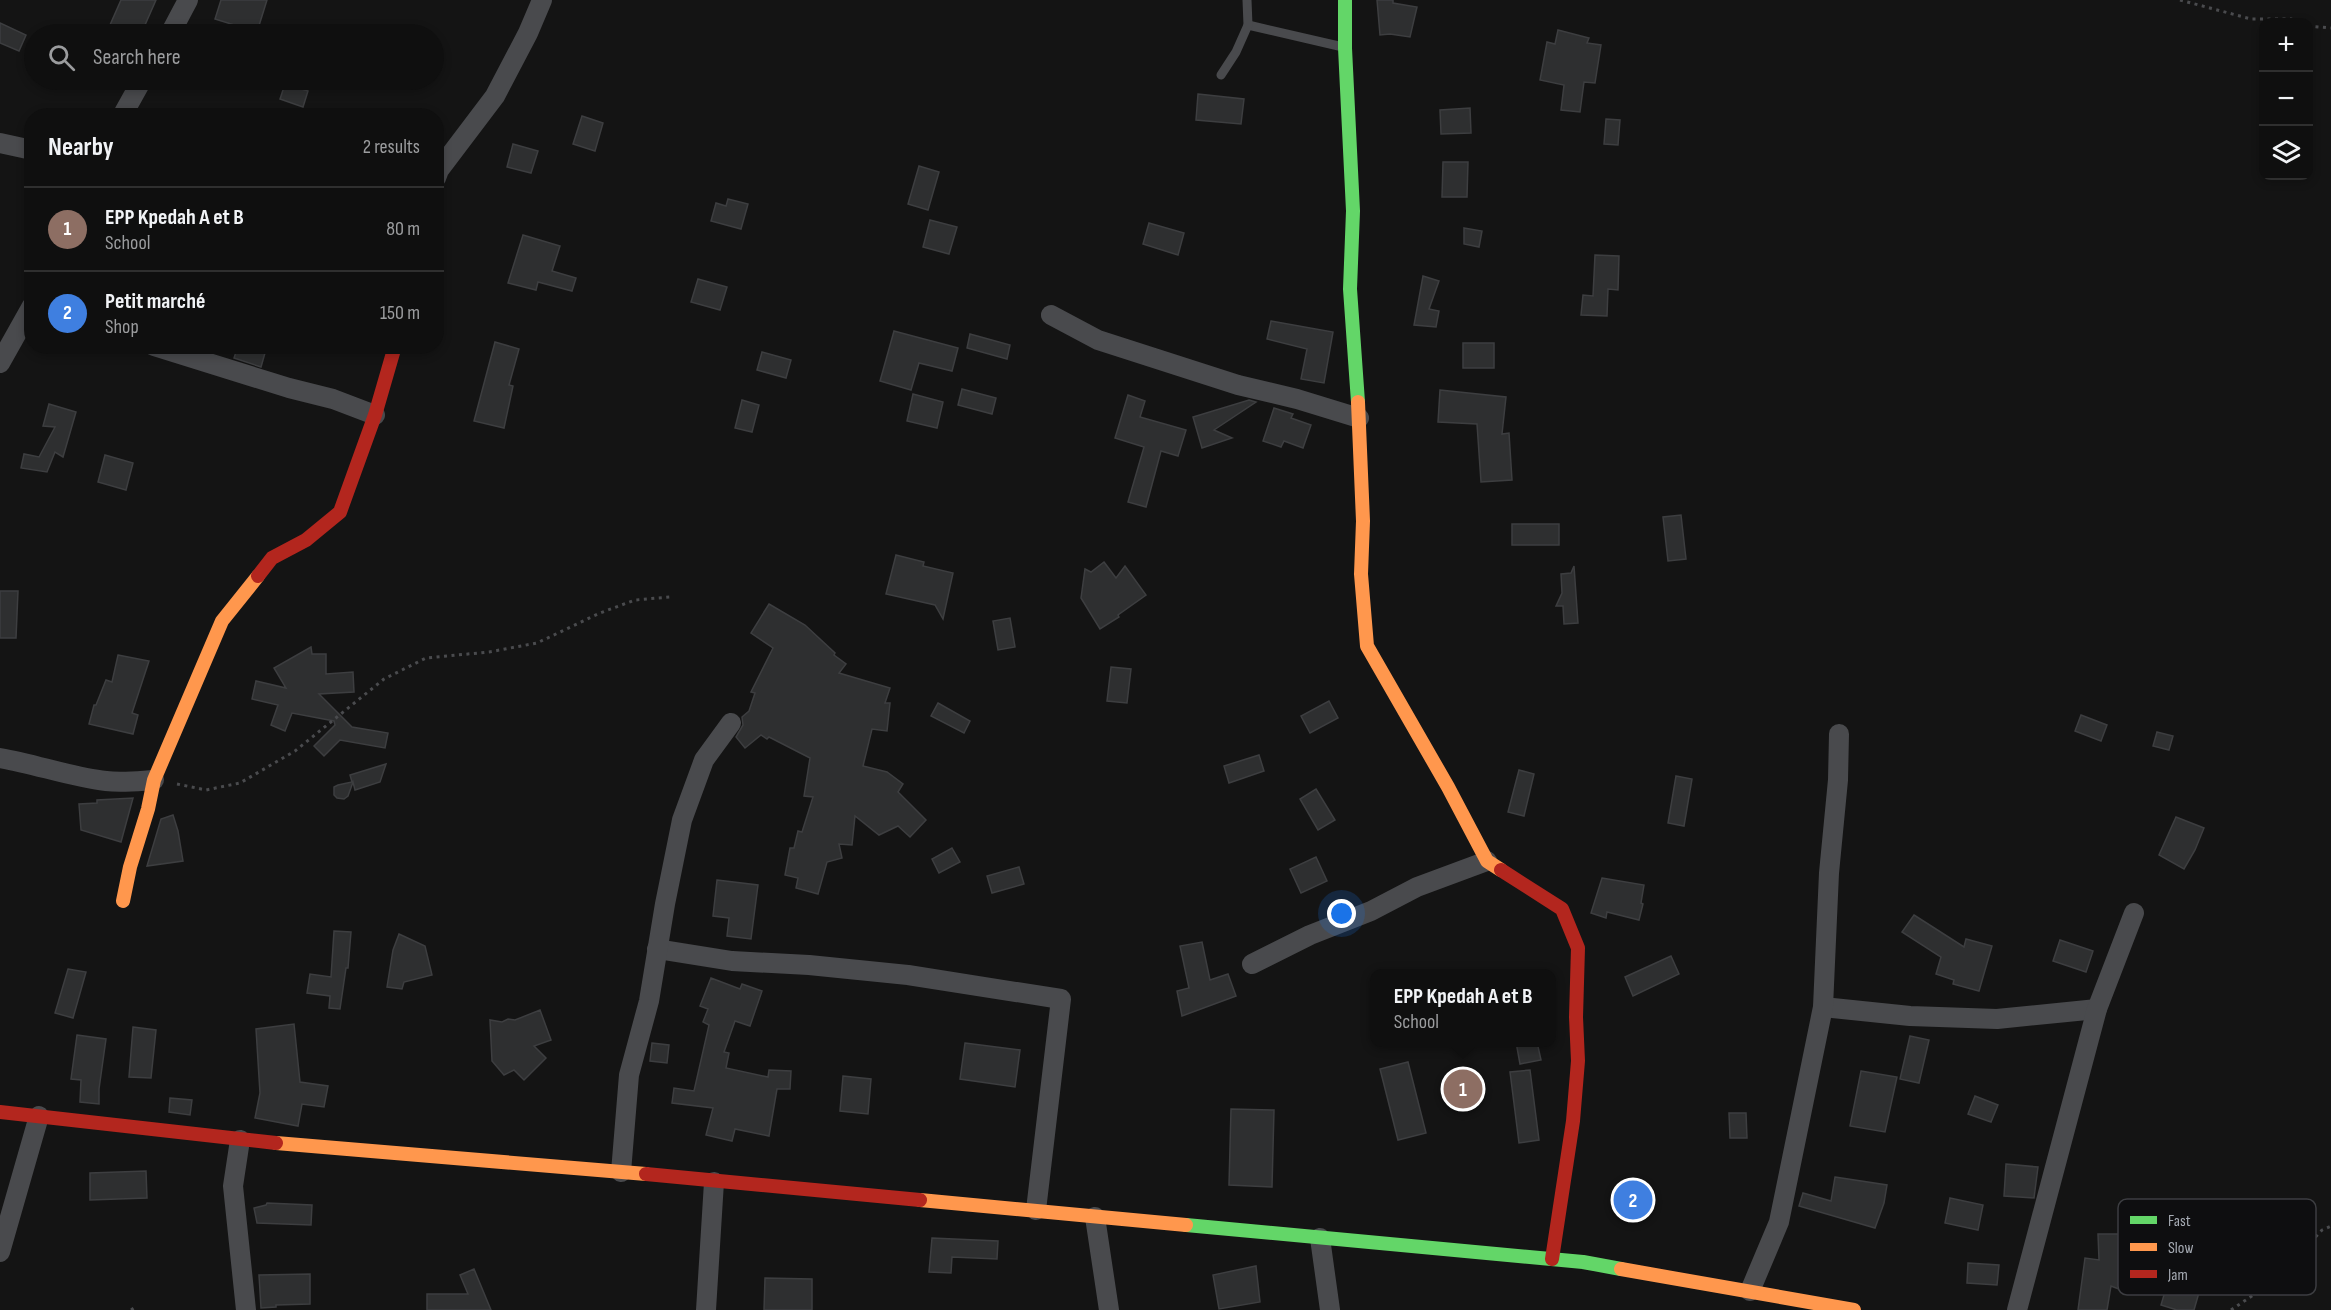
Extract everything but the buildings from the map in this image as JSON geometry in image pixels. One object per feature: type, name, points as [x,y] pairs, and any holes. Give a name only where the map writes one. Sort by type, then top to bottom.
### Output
[{"type":"street","points":[[175,24],[188,0]]},
{"type":"street","points":[[444,163],[495,96],[528,33],[542,0]]},
{"type":"street","points":[[1345,0],[1345,48],[1353,211],[1350,289],[1359,418],[1363,521],[1361,574],[1367,646],[1448,787],[1487,861],[1562,909],[1578,948],[1576,1017],[1578,1061],[1573,1121],[1552,1259]]},
{"type":"street","points":[[126,108],[136,90]]},
{"type":"street","points":[[0,143],[24,148]]},
{"type":"street","points":[[1051,315],[1098,340],[1238,385],[1359,418]]},
{"type":"street","points":[[0,363],[24,326]]},
{"type":"street","points":[[180,354],[289,388],[333,399],[375,415]]},
{"type":"street","points":[[123,901],[130,867],[148,809],[153,780],[222,621],[272,558],[306,540],[340,512],[357,459],[375,415],[393,354]]},
{"type":"street","points":[[621,1172],[629,1075],[649,1002],[682,820],[704,759],[731,723]]},
{"type":"street","points":[[1750,1292],[1779,1222],[1823,1007],[1829,873],[1838,780],[1839,734]]},
{"type":"street","points":[[0,758],[27,762],[66,774],[108,781],[153,780]]},
{"type":"street","points":[[1252,964],[1310,935],[1371,911],[1417,887],[1487,861]]},
{"type":"street","points":[[2017,1310],[2097,1009],[2134,912]]},
{"type":"street","points":[[657,949],[732,961],[809,965],[908,975],[1061,999],[1036,1210]]},
{"type":"street","points":[[1823,1007],[1910,1016],[1997,1018],[2097,1009]]},
{"type":"street","points":[[0,1112],[240,1140],[621,1172],[1583,1262],[1854,1310]]},
{"type":"street","points":[[0,1252],[39,1116]]},
{"type":"street","points":[[240,1140],[233,1186],[246,1310]]},
{"type":"street","points":[[706,1310],[714,1182]]},
{"type":"street","points":[[1095,1217],[1109,1310]]},
{"type":"street","points":[[1320,1238],[1330,1310]]},
{"type":"lane","points":[[1221,75],[1236,52],[1248,25],[1247,0]]},
{"type":"lane","points":[[1248,25],[1345,48]]},
{"type":"path","points":[[2180,0],[2251,19],[2259,19]]},
{"type":"path","points":[[2313,26],[2331,28]]},
{"type":"path","points":[[153,780],[206,790],[240,783],[295,751],[384,679],[426,658],[489,652],[537,643],[600,613],[635,600],[670,597]]},
{"type":"path","points":[[2316,1237],[2322,1230],[2331,1226]]},
{"type":"path","points":[[2231,1310],[2253,1295]]},
{"type":"path","points":[[131,1310],[137,1306]]},
{"type":"traffic: fast","points":[[1345,0],[1345,48],[1353,211],[1350,289],[1358,402]]},
{"type":"traffic: fast","points":[[1186,1225],[1583,1262],[1621,1269]]},
{"type":"traffic: slow","points":[[1358,402],[1363,521],[1361,574],[1367,646],[1448,787],[1487,861],[1501,870]]},
{"type":"traffic: slow","points":[[123,901],[154,780],[222,621],[258,576]]},
{"type":"traffic: slow","points":[[276,1143],[646,1174]]},
{"type":"traffic: slow","points":[[920,1200],[1186,1225]]},
{"type":"traffic: slow","points":[[1621,1269],[1854,1310]]},
{"type":"traffic: jam","points":[[258,576],[272,558],[306,540],[340,512],[375,415],[393,354]]},
{"type":"traffic: jam","points":[[1501,870],[1562,909],[1578,948],[1576,1017],[1578,1061],[1573,1121],[1552,1259]]},
{"type":"traffic: jam","points":[[0,1112],[276,1143]]},
{"type":"traffic: jam","points":[[646,1174],[920,1200]]},
{"type":"place","name":"EPP Kpedah A et B","points":[[1463,1089]]},
{"type":"place","name":"Petit marché","points":[[1633,1200]]}]
